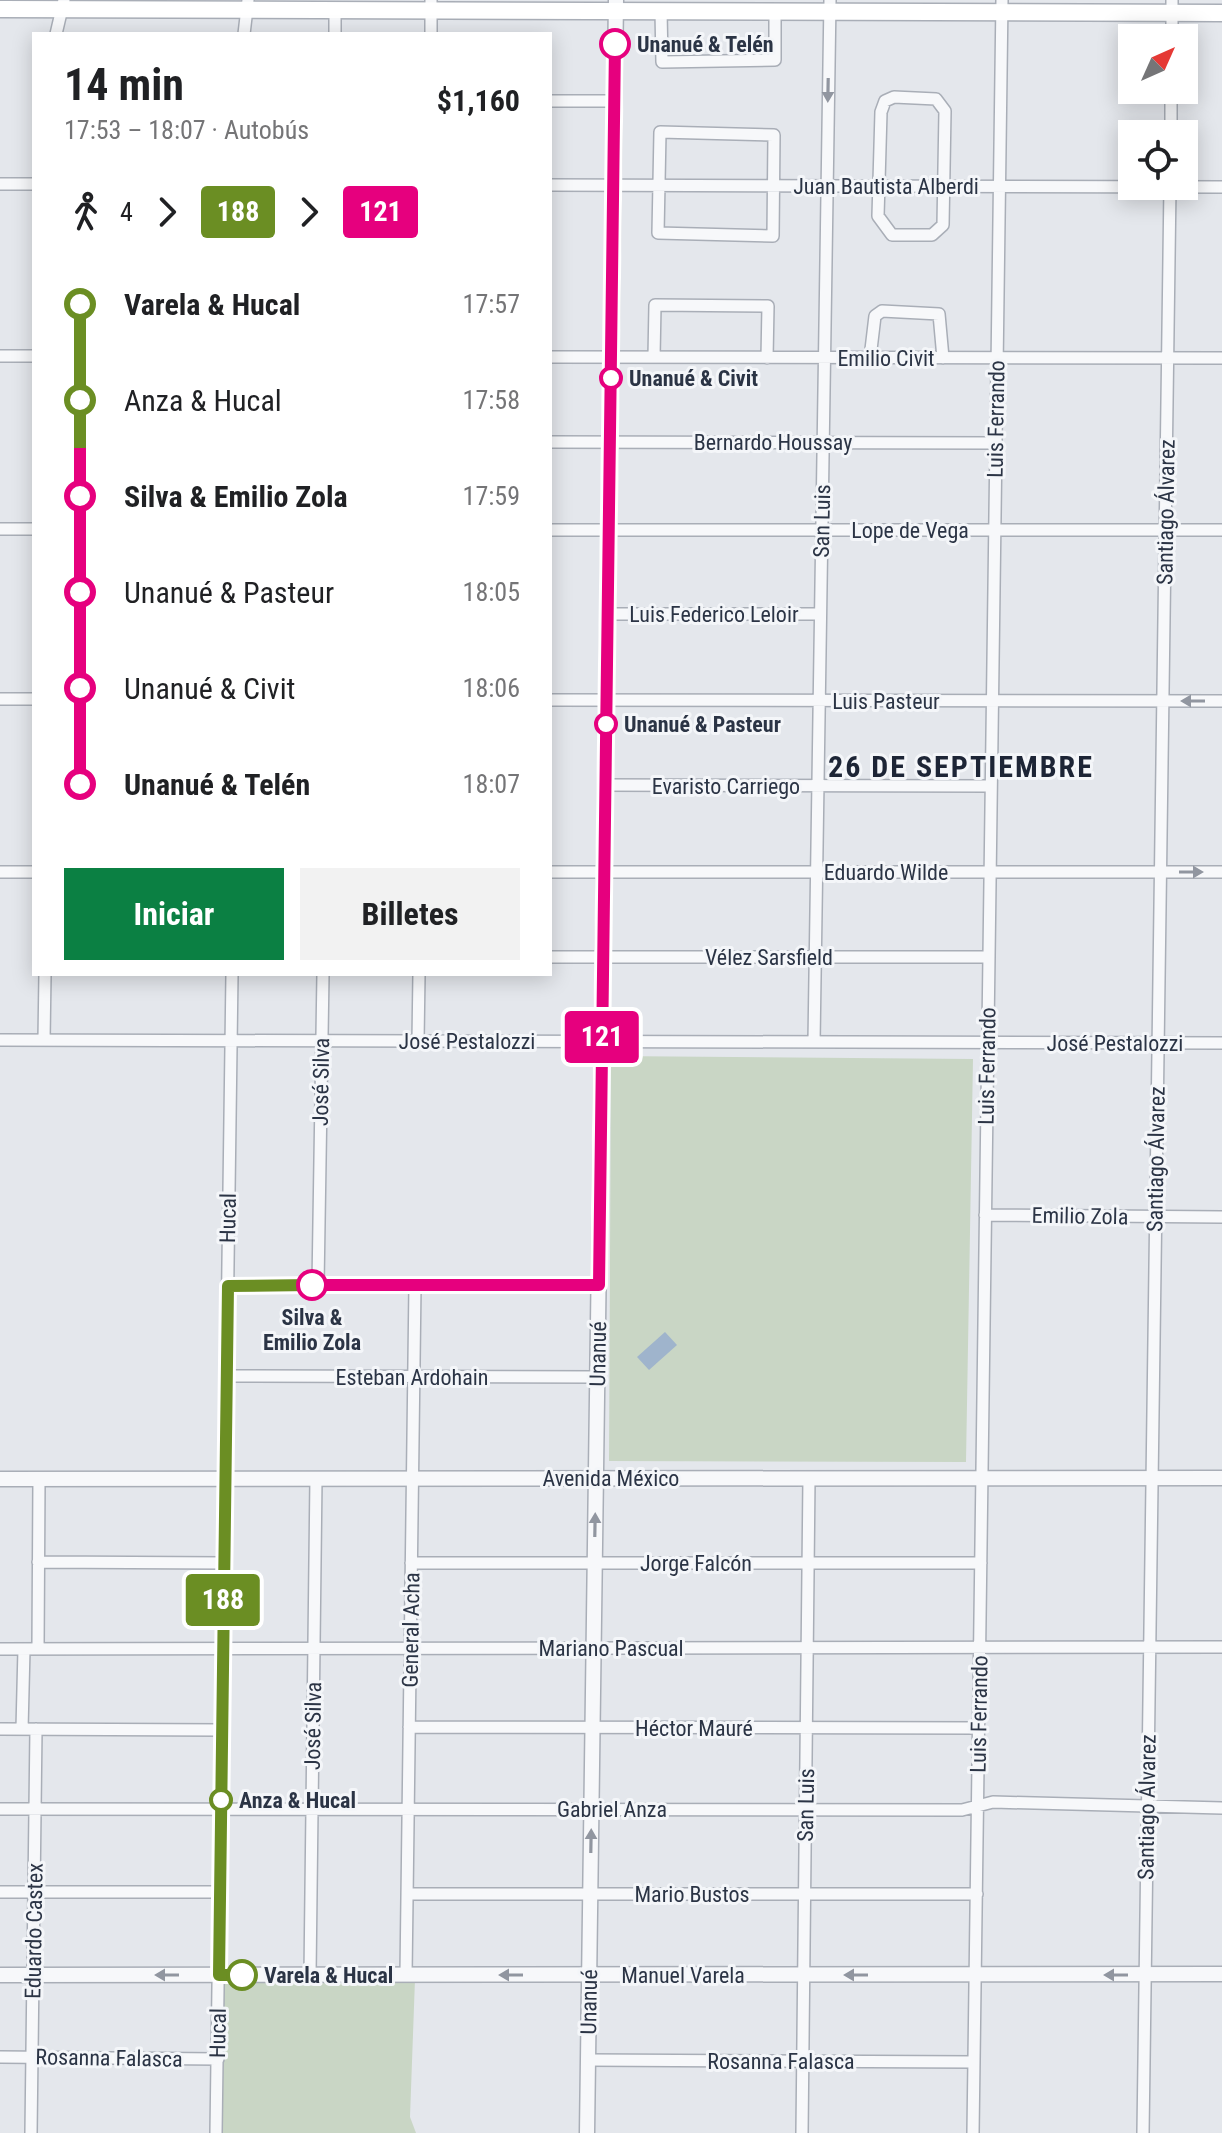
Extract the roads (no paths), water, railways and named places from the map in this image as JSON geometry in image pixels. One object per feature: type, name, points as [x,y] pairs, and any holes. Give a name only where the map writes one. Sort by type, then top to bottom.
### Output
[{"type":"main road","points":[[0,9],[62,4],[248,5],[335,10],[431,5],[616,5],[661,11],[775,11],[830,6],[1172,6],[1222,13]]},
{"type":"street","points":[[56,32],[62,4]]},
{"type":"street","points":[[244,32],[248,5]]},
{"type":"street","points":[[431,5],[431,32]]},
{"type":"street","name":"Unanué","points":[[587,2133],[616,5]]},
{"type":"street","name":"San Luis","points":[[814,1042],[830,6]]},
{"type":"street","name":"Luis Ferrando","points":[[973,2133],[1002,6]]},
{"type":"street","points":[[335,10],[335,32]]},
{"type":"street","points":[[661,11],[662,62],[775,60],[775,11]]},
{"type":"street","points":[[894,97],[936,99],[942,104],[946,187],[940,231],[892,235],[883,226],[878,216],[881,112],[885,101],[894,97]]},
{"type":"street","points":[[552,101],[614,101]]},
{"type":"street","points":[[660,132],[774,135],[774,186],[773,236],[658,233],[660,132]]},
{"type":"street","points":[[0,184],[32,184]]},
{"type":"street","name":"Juan Bautista Alberdi","points":[[552,185],[1118,186]]},
{"type":"street","name":"Juan Bautista Alberdi","points":[[1198,187],[1222,187]]},
{"type":"street","name":"Santiago Álvarez","points":[[1143,2133],[1170,200]]},
{"type":"street","points":[[654,357],[655,305],[768,306],[767,358]]},
{"type":"street","points":[[870,358],[875,316],[882,311],[939,314],[943,358]]},
{"type":"street","points":[[0,356],[32,356]]},
{"type":"street","name":"Emilio Civit","points":[[552,357],[1222,358]]},
{"type":"street","name":"Bernardo Houssay","points":[[552,442],[996,443]]},
{"type":"street","points":[[0,529],[32,529]]},
{"type":"street","name":"Lope de Vega","points":[[552,530],[1222,530]]},
{"type":"street","name":"Luis Federico Leloir","points":[[608,614],[820,614]]},
{"type":"street","points":[[0,699],[32,699]]},
{"type":"street","name":"Luis Pasteur","points":[[552,700],[1222,701]]},
{"type":"street","name":"Evaristo Carriego","points":[[605,785],[991,786]]},
{"type":"street","points":[[0,872],[32,872]]},
{"type":"street","name":"Eduardo Wilde","points":[[552,872],[1222,872]]},
{"type":"street","name":"Vélez Sarsfield","points":[[552,957],[989,957]]},
{"type":"street","points":[[44,1040],[45,976]]},
{"type":"street","name":"Hucal","points":[[216,2133],[232,976]]},
{"type":"street","name":"José Silva","points":[[318,1285],[323,976]]},
{"type":"street","points":[[418,1041],[419,976]]},
{"type":"street","name":"José Pestalozzi","points":[[0,1040],[1222,1043]]},
{"type":"street","name":"Emilio Zola","points":[[985,1215],[1222,1217]]},
{"type":"street","name":"General Acha","points":[[406,1975],[415,1285]]},
{"type":"street","points":[[228,1286],[599,1285]]},
{"type":"street","name":"Esteban Ardohain","points":[[226,1376],[597,1377]]},
{"type":"street","name":"José Silva","points":[[310,1975],[316,1478]]},
{"type":"street","name":"San Luis","points":[[802,2133],[809,1478]]},
{"type":"street","name":"Avenida México","points":[[0,1479],[1222,1478]]},
{"type":"street","points":[[38,1648],[39,1479]]},
{"type":"street","points":[[38,1562],[224,1563]]},
{"type":"street","name":"Jorge Falcón","points":[[411,1563],[981,1563]]},
{"type":"street","name":"Mariano Pascual","points":[[0,1649],[1222,1647]]},
{"type":"street","points":[[22,1729],[24,1649]]},
{"type":"street","name":"Héctor Mauré","points":[[409,1727],[979,1728]]},
{"type":"street","points":[[0,1729],[222,1730]]},
{"type":"street","name":"Eduardo Castex","points":[[31,2133],[36,1729]]},
{"type":"street","name":"Gabriel Anza","points":[[0,1809],[962,1810],[993,1802],[1222,1808]]},
{"type":"street","points":[[0,1892],[220,1892]]},
{"type":"street","name":"Mario Bustos","points":[[407,1894],[977,1894]]},
{"type":"street","name":"Manuel Varela","points":[[0,1975],[1222,1974]]},
{"type":"street","name":"Rosanna Falasca","points":[[0,2057],[218,2059]]},
{"type":"street","name":"Rosanna Falasca","points":[[588,2060],[974,2062]]},
{"type":"water","points":[[665,1332],[677,1345],[649,1370],[637,1357]]},
{"type":"place","name":"Unanué & Telén","points":[[615,44]]},
{"type":"place","name":"Unanué & Civit","points":[[611,378]]},
{"type":"place","name":"Unanué & Pasteur","points":[[606,724]]},
{"type":"place","name":"Silva & Emilio Zola","points":[[312,1285]]},
{"type":"place","name":"Anza & Hucal","points":[[221,1800]]},
{"type":"place","name":"Varela & Hucal","points":[[242,1975]]},
{"type":"district","name":"26 DE SEPTIEMBRE","points":[[961,766]]}]
